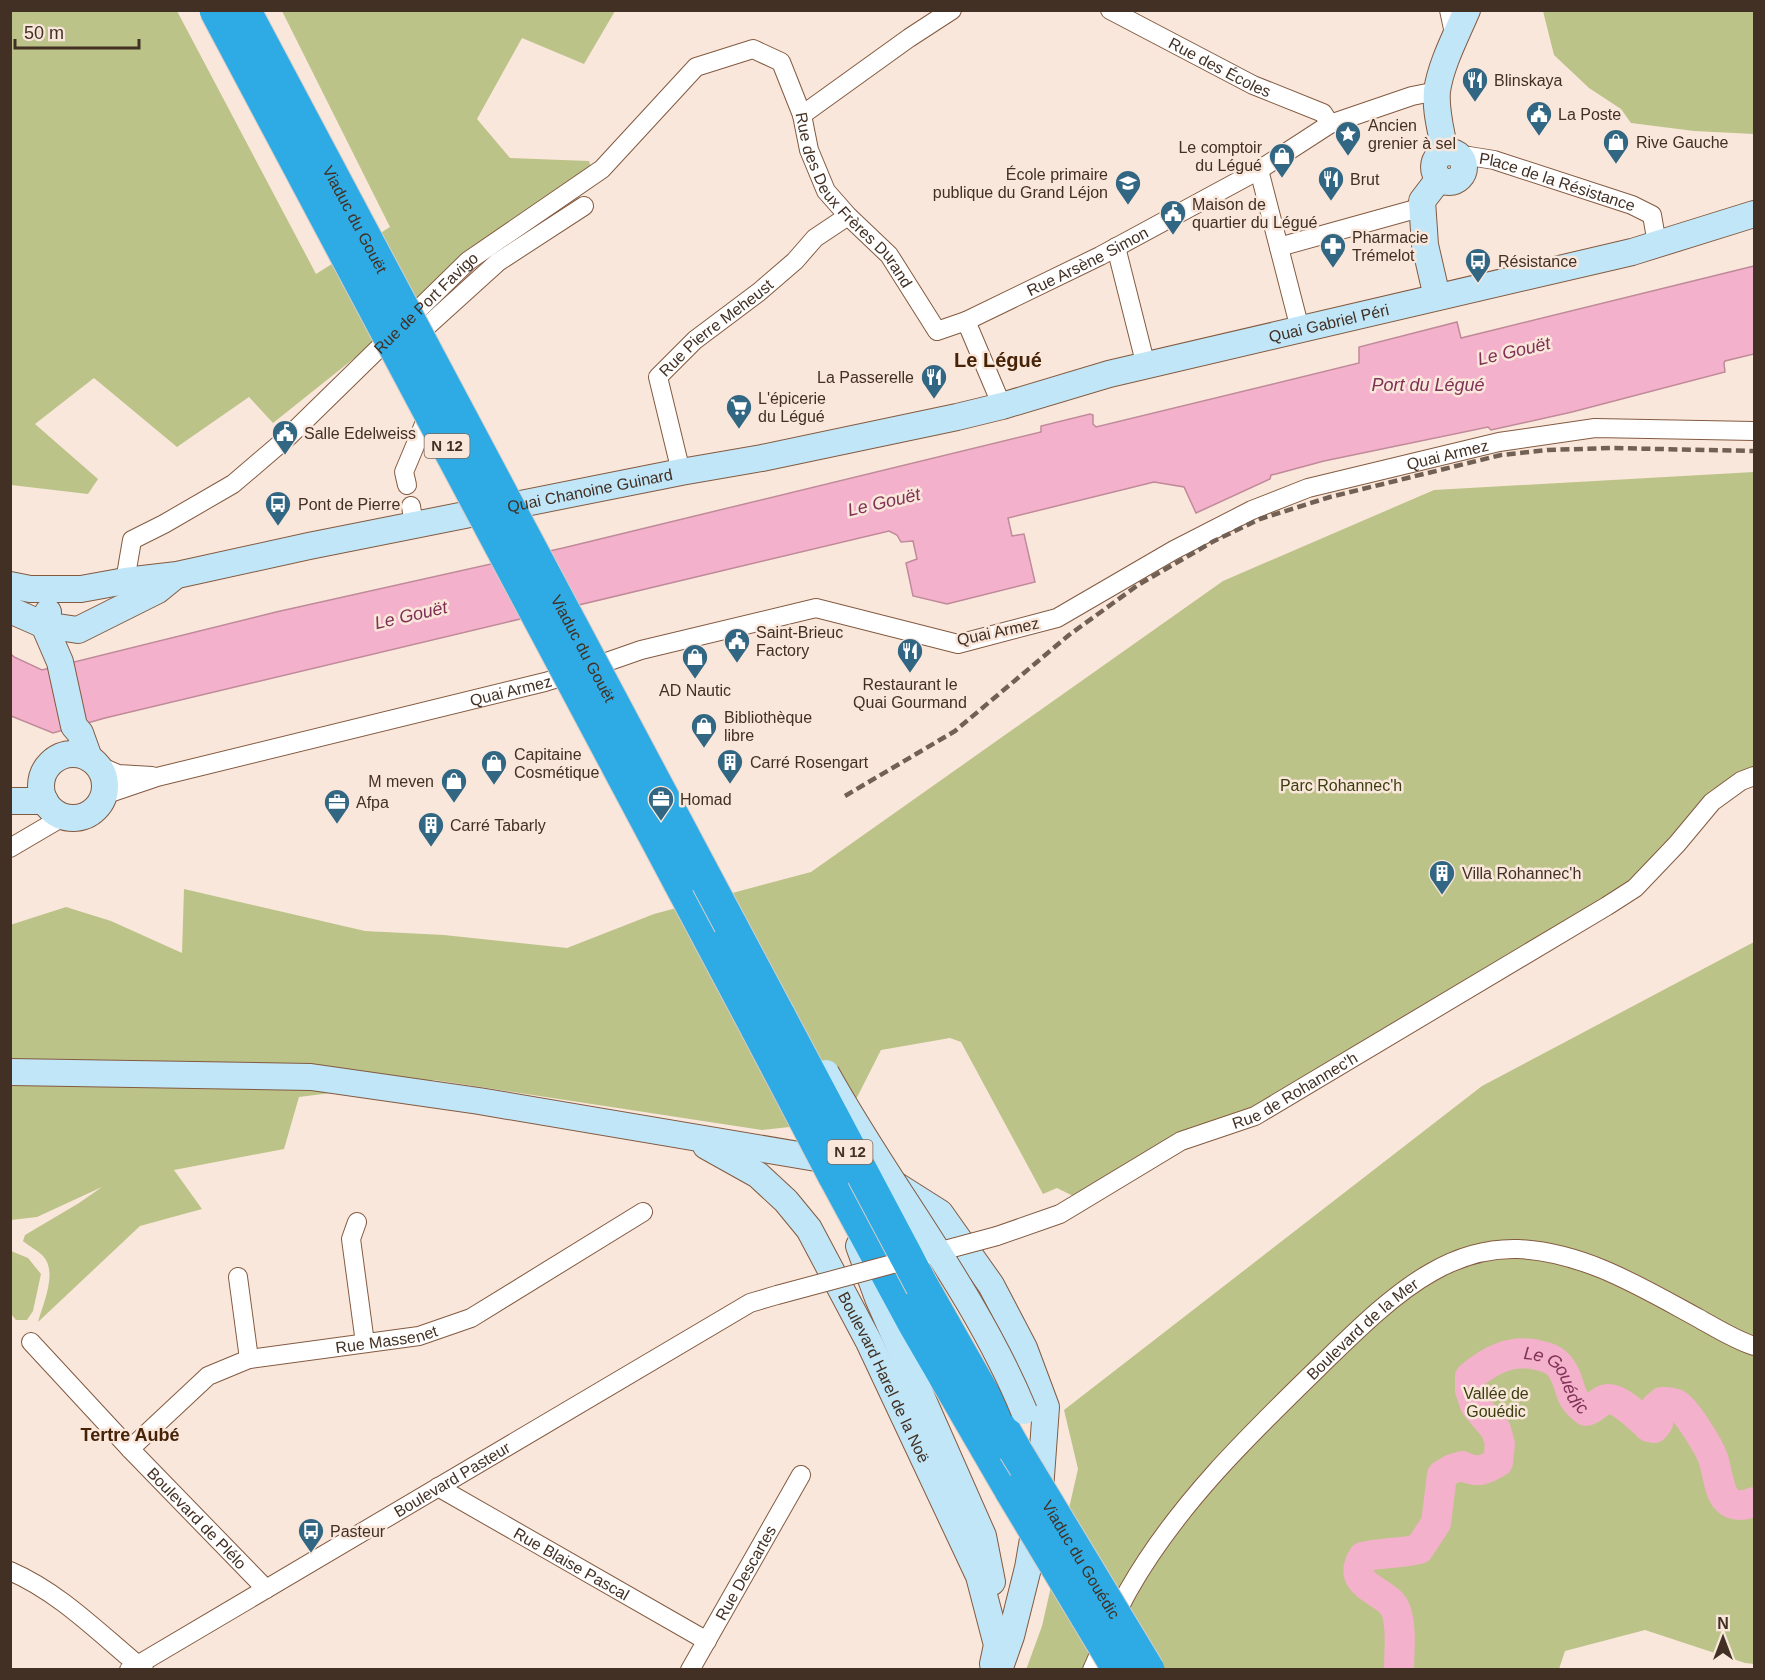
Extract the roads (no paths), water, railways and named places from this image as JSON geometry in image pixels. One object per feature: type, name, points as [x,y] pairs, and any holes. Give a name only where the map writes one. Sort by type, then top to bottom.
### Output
[{"type":"highway","name":"Viaduc du Gouët","points":[[216,10],[834,1175],[899,1292]]},
{"type":"highway","name":"Viaduc du Gouët","points":[[244,10],[730,924],[899,1292]]},
{"type":"highway","name":"Viaduc du Gouédic","points":[[899,1292],[1015,1450],[1148,1670]]},
{"type":"highway","name":"Viaduc du Gouédic","points":[[899,1292],[1012,1492],[1119,1670]]},
{"type":"main road","points":[[1437,297],[1425,245],[1422,201],[1441,180],[1434,168],[1437,158],[1454,156],[1437,113],[1437,91],[1467,10]]},
{"type":"main road","name":"Quai Gabriel Péri","points":[[1002,406],[1109,374],[1632,252],[1755,214]]},
{"type":"main road","name":"Quai Chanoine Guinard","points":[[10,585],[30,588],[81,589],[177,575],[298,548],[413,516],[762,458],[1002,406]]},
{"type":"main road","name":"Quai Chanoine Guinard","points":[[61,628],[158,590],[177,575]]},
{"type":"main road","points":[[55,589],[61,628],[60,662],[74,726],[105,779],[104,795],[94,811],[86,816],[68,818],[50,789],[66,735],[74,726]]},
{"type":"main road","points":[[61,628],[81,589]]},
{"type":"main road","points":[[10,610],[61,628]]},
{"type":"main road","points":[[10,801],[50,789],[70,754],[93,762]]},
{"type":"main road","points":[[10,786],[50,789]]},
{"type":"main road","points":[[730,924],[792,1012],[837,1092],[983,1326],[1010,1377],[1023,1411],[1028,1430],[1028,1459],[1000,1655]]},
{"type":"main road","points":[[10,1072],[311,1077],[479,1101],[849,1163],[895,1184],[940,1213],[991,1284],[1024,1348],[1046,1407],[1039,1504],[1028,1568],[1000,1655]]},
{"type":"main road","name":"Boulevard Harel de la Noë","points":[[690,1137],[758,1175],[786,1201],[809,1229],[869,1342],[979,1576],[1000,1655]]},
{"type":"main road","points":[[899,1292],[983,1536],[991,1571],[1000,1655]]},
{"type":"street","points":[[802,115],[952,10]]},
{"type":"street","name":"Rue des Écoles","points":[[1110,10],[1253,85],[1323,113],[1330,124]]},
{"type":"street","points":[[1449,10],[1455,38]]},
{"type":"street","name":"Rue des Deux Frères Durand","points":[[753,49],[781,62],[802,115],[809,150],[826,191],[848,216],[889,255],[937,331],[966,321]]},
{"type":"street","name":"Rue de Port Favigo","points":[[125,581],[132,540],[232,484],[288,437],[468,261],[602,169],[696,67],[753,49]]},
{"type":"street","name":"Rue Arsène Simon","points":[[966,321],[1116,247],[1259,170],[1330,124],[1412,96],[1437,91]]},
{"type":"street","name":"Place de la Résistance","points":[[1454,156],[1494,160],[1632,205],[1652,215],[1657,244]]},
{"type":"street","points":[[1259,170],[1300,329]]},
{"type":"street","points":[[407,486],[404,472],[430,408],[424,329],[498,262],[584,206]]},
{"type":"street","points":[[1279,247],[1423,207]]},
{"type":"street","name":"Rue Pierre Meheust","points":[[681,472],[658,377],[695,340],[759,292],[795,261],[815,238],[848,216]]},
{"type":"street","points":[[1116,247],[1146,366]]},
{"type":"street","points":[[966,321],[1002,406]]},
{"type":"street","name":"Quai Armez","points":[[104,795],[157,777],[545,682],[641,650],[816,608],[958,644],[1057,618],[1174,550],[1242,514],[1308,488],[1499,442],[1595,428],[1755,431]]},
{"type":"street","name":"Quai Armez","points":[[93,762],[118,774],[157,777]]},
{"type":"street","name":"Rue de Rohannec'h","points":[[777,1295],[997,1236],[1060,1214],[1180,1142],[1255,1116],[1635,888],[1677,844],[1712,802],[1741,781],[1755,776]]},
{"type":"street","points":[[10,848],[56,821],[50,789]]},
{"type":"street","name":"Rue Massenet","points":[[130,1449],[208,1376],[249,1359],[419,1336],[471,1318],[643,1212]]},
{"type":"street","points":[[357,1222],[351,1239],[365,1343]]},
{"type":"street","name":"Boulevard de la Mer","points":[[1092,1670],[1128,1592],[1156,1548],[1205,1484],[1250,1433],[1340,1346],[1407,1288],[1456,1259],[1487,1251],[1518,1250],[1553,1253],[1590,1263],[1640,1286],[1734,1338],[1755,1346]]},
{"type":"street","points":[[238,1276],[249,1359]]},
{"type":"street","name":"Boulevard Pasteur","points":[[137,1668],[266,1589],[750,1303],[777,1295]]},
{"type":"street","name":"Boulevard de Plélo","points":[[31,1342],[130,1449],[266,1589]]},
{"type":"street","name":"Rue Descartes","points":[[690,1670],[801,1475]]},
{"type":"street","name":"Rue Blaise Pascal","points":[[438,1487],[707,1641]]},
{"type":"street","points":[[10,1571],[29,1579],[64,1603],[137,1668]]},
{"type":"water","name":"Port du Légué","points":[[1754,266],[1754,354],[1725,361],[1725,372],[1572,412],[1491,430],[1488,427],[1324,461],[1271,475],[1270,479],[1196,513],[1184,487],[1154,482],[1008,518],[1012,536],[1024,534],[1035,582],[947,604],[913,596],[906,563],[917,559],[913,541],[901,542],[897,535],[889,531],[105,718],[53,733],[11,716],[10,653],[42,670],[276,612],[563,548],[1041,432],[1041,426],[1090,414],[1093,415],[1093,424],[1096,427],[1359,363],[1359,347],[1457,322],[1461,338]]},
{"type":"waterway","name":"Le Gouédic","points":[[1399,1670],[1400,1636],[1396,1611],[1388,1599],[1367,1586],[1362,1580],[1359,1566],[1363,1557],[1419,1549],[1436,1523],[1442,1475],[1462,1466],[1480,1470],[1498,1462],[1500,1444],[1496,1430],[1475,1405],[1470,1390],[1470,1377],[1501,1357],[1528,1354],[1551,1359],[1565,1374],[1575,1401],[1586,1411],[1602,1401],[1613,1400],[1627,1407],[1649,1427],[1654,1428],[1658,1423],[1656,1407],[1662,1402],[1676,1404],[1691,1420],[1707,1446],[1727,1500],[1742,1505],[1754,1502]]},
{"type":"railway","points":[[845,796],[955,731],[1069,635],[1138,585],[1214,541],[1260,519],[1330,497],[1501,455],[1548,450],[1611,448],[1754,451]]},
{"type":"place","name":"Blinskaya","points":[[1475,103]]},
{"type":"place","name":"La Poste","points":[[1539,137]]},
{"type":"place","name":"Ancien grenier à sel","points":[[1348,157]]},
{"type":"place","name":"Rive Gauche","points":[[1616,165]]},
{"type":"place","name":"Le comptoir du Légué","points":[[1282,179]]},
{"type":"place","name":"Brut","points":[[1331,202]]},
{"type":"place","name":"École primaire publique du Grand Léjon","points":[[1128,206]]},
{"type":"place","name":"Maison de quartier du Légué","points":[[1173,236]]},
{"type":"place","name":"Pharmacie Trémelot","points":[[1333,269]]},
{"type":"place","name":"Résistance","points":[[1478,284]]},
{"type":"place","name":"La Passerelle","points":[[934,400]]},
{"type":"place","name":"L'épicerie du Légué","points":[[739,430]]},
{"type":"place","name":"Salle Edelweiss","points":[[285,456]]},
{"type":"place","name":"Pont de Pierre","points":[[278,527]]},
{"type":"place","name":"Saint-Brieuc Factory","points":[[737,664]]},
{"type":"place","name":"Restaurant le Quai Gourmand","points":[[910,674]]},
{"type":"place","name":"AD Nautic","points":[[695,680]]},
{"type":"place","name":"Bibliothèque libre","points":[[704,749]]},
{"type":"place","name":"Carré Rosengart","points":[[730,785]]},
{"type":"place","name":"Capitaine Cosmétique","points":[[494,786]]},
{"type":"place","name":"M meven","points":[[454,804]]},
{"type":"place","name":"Homad","points":[[661,822]]},
{"type":"place","name":"Afpa","points":[[337,825]]},
{"type":"place","name":"Carré Tabarly","points":[[431,848]]},
{"type":"place","name":"Villa Rohannec'h","points":[[1442,896]]},
{"type":"place","name":"Pasteur","points":[[311,1554]]},
{"type":"district","name":"Le Légué","points":[[998,360]]},
{"type":"district","name":"Tertre Aubé","points":[[130,1435]]},
{"type":"water label","name":"Le Gouët","points":[[1514,351]]},
{"type":"water label","name":"Le Gouët","points":[[884,502]]},
{"type":"water label","name":"Le Gouët","points":[[411,615]]},
{"type":"park label","name":"Parc Rohannec'h","points":[[1341,785]]},
{"type":"park label","name":"Vallée de Gouédic","points":[[1496,1402]]}]
